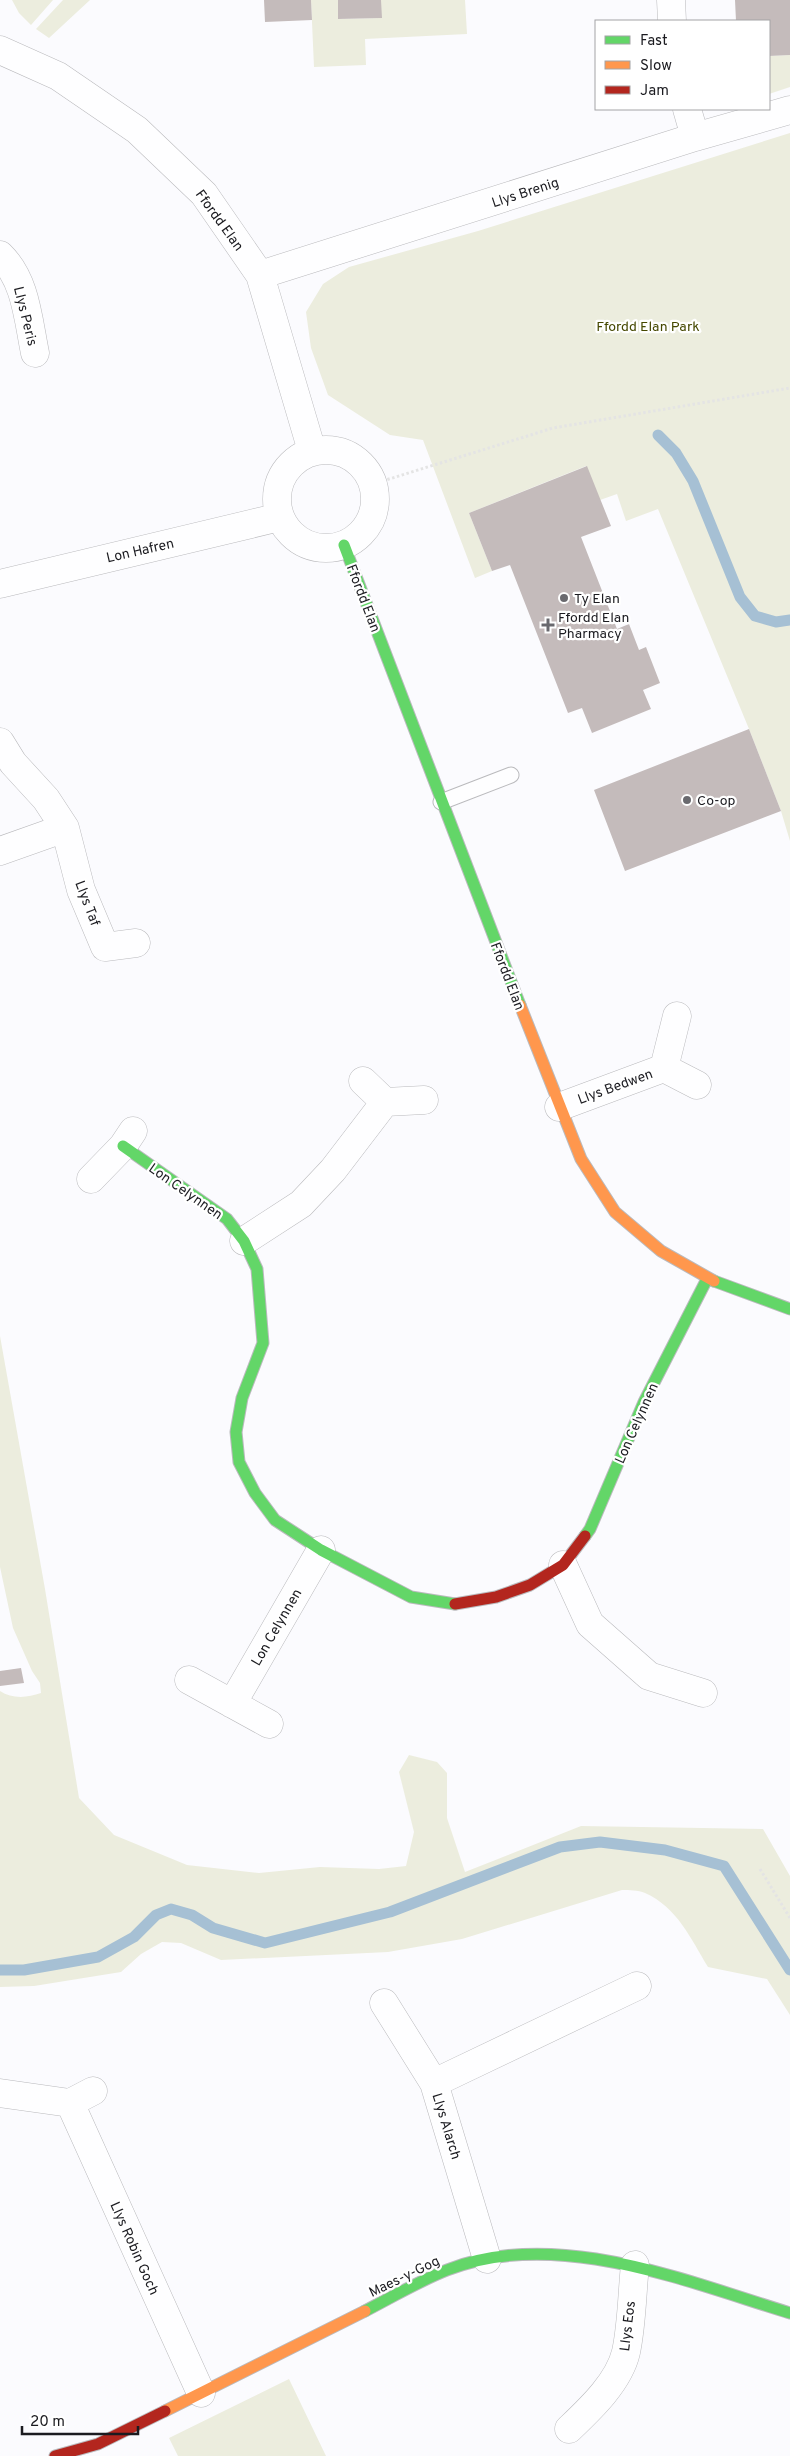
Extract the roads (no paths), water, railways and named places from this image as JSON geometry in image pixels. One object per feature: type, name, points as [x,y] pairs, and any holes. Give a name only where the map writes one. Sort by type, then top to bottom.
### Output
[{"type":"street","points":[[671,0],[672,20]]},
{"type":"street","name":"Ffordd Elan","points":[[0,50],[58,76],[138,130],[204,194],[260,275],[312,451]]},
{"type":"street","points":[[687,110],[695,138]]},
{"type":"street","name":"Llys Brenig","points":[[260,275],[695,138],[790,110]]},
{"type":"street","name":"Llys Peris","points":[[0,255],[9,263],[20,285],[35,352]]},
{"type":"street","points":[[328,449],[343,452],[356,459],[366,471],[373,484],[375,499],[373,513],[367,526],[357,537],[344,545],[329,548],[314,546],[300,541],[288,530],[280,517],[277,501],[282,477],[298,458],[312,451],[328,449]]},
{"type":"street","name":"Lon Hafren","points":[[0,584],[280,517]]},
{"type":"street","name":"Ffordd Elan","points":[[344,545],[441,802],[581,1159],[615,1212],[661,1251],[707,1279],[790,1309]]},
{"type":"street","name":"Llys Taf","points":[[0,742],[13,762],[46,799],[65,828],[81,890],[106,948],[136,942]]},
{"type":"street","points":[[0,851],[65,828]]},
{"type":"street","points":[[664,1068],[677,1016]]},
{"type":"street","name":"Llys Bedwen","points":[[559,1107],[664,1068],[697,1085]]},
{"type":"street","points":[[363,1081],[385,1102],[424,1100]]},
{"type":"street","points":[[244,1241],[301,1204],[333,1170],[385,1102]]},
{"type":"street","name":"Lon Celynnen","points":[[91,1179],[128,1139],[227,1219],[244,1241],[256,1269],[263,1344],[242,1398],[236,1432],[239,1462],[255,1493],[275,1520],[321,1550],[411,1597],[454,1604],[496,1597],[530,1585],[563,1565],[590,1529],[644,1402],[707,1279]]},
{"type":"street","name":"Lon Celynnen","points":[[232,1704],[321,1550]]},
{"type":"street","points":[[563,1565],[590,1624],[649,1676],[704,1693]]},
{"type":"street","points":[[189,1680],[269,1724]]},
{"type":"street","points":[[434,2083],[637,1986]]},
{"type":"street","name":"Llys Alarch","points":[[384,2003],[434,2083],[488,2258]]},
{"type":"street","name":"Llys Robin Goch","points":[[0,2093],[82,2097],[201,2394]]},
{"type":"street","name":"Maes-y-Gog","points":[[55,2456],[98,2444],[447,2270],[488,2258],[522,2255],[585,2257],[634,2264],[790,2313]]},
{"type":"street","name":"Llys Eos","points":[[570,2429],[597,2402],[612,2381],[625,2354],[634,2264]]},
{"type":"lane","points":[[441,802],[511,775]]},
{"type":"waterway","points":[[658,435],[676,453],[693,481],[740,597],[755,616],[776,622],[790,620]]},
{"type":"waterway","points":[[0,1970],[24,1970],[98,1957],[134,1937],[156,1915],[171,1909],[192,1915],[213,1928],[265,1943],[390,1912],[560,1847],[600,1842],[665,1850],[724,1866],[790,1970]]},
{"type":"place","name":"Ty Elan","points":[[564,598]]},
{"type":"place","name":"Ffordd Elan Pharmacy","points":[[548,625]]},
{"type":"place","name":"Co-op","points":[[687,800]]},
{"type":"park label","name":"Ffordd Elan Park","points":[[648,326]]}]
